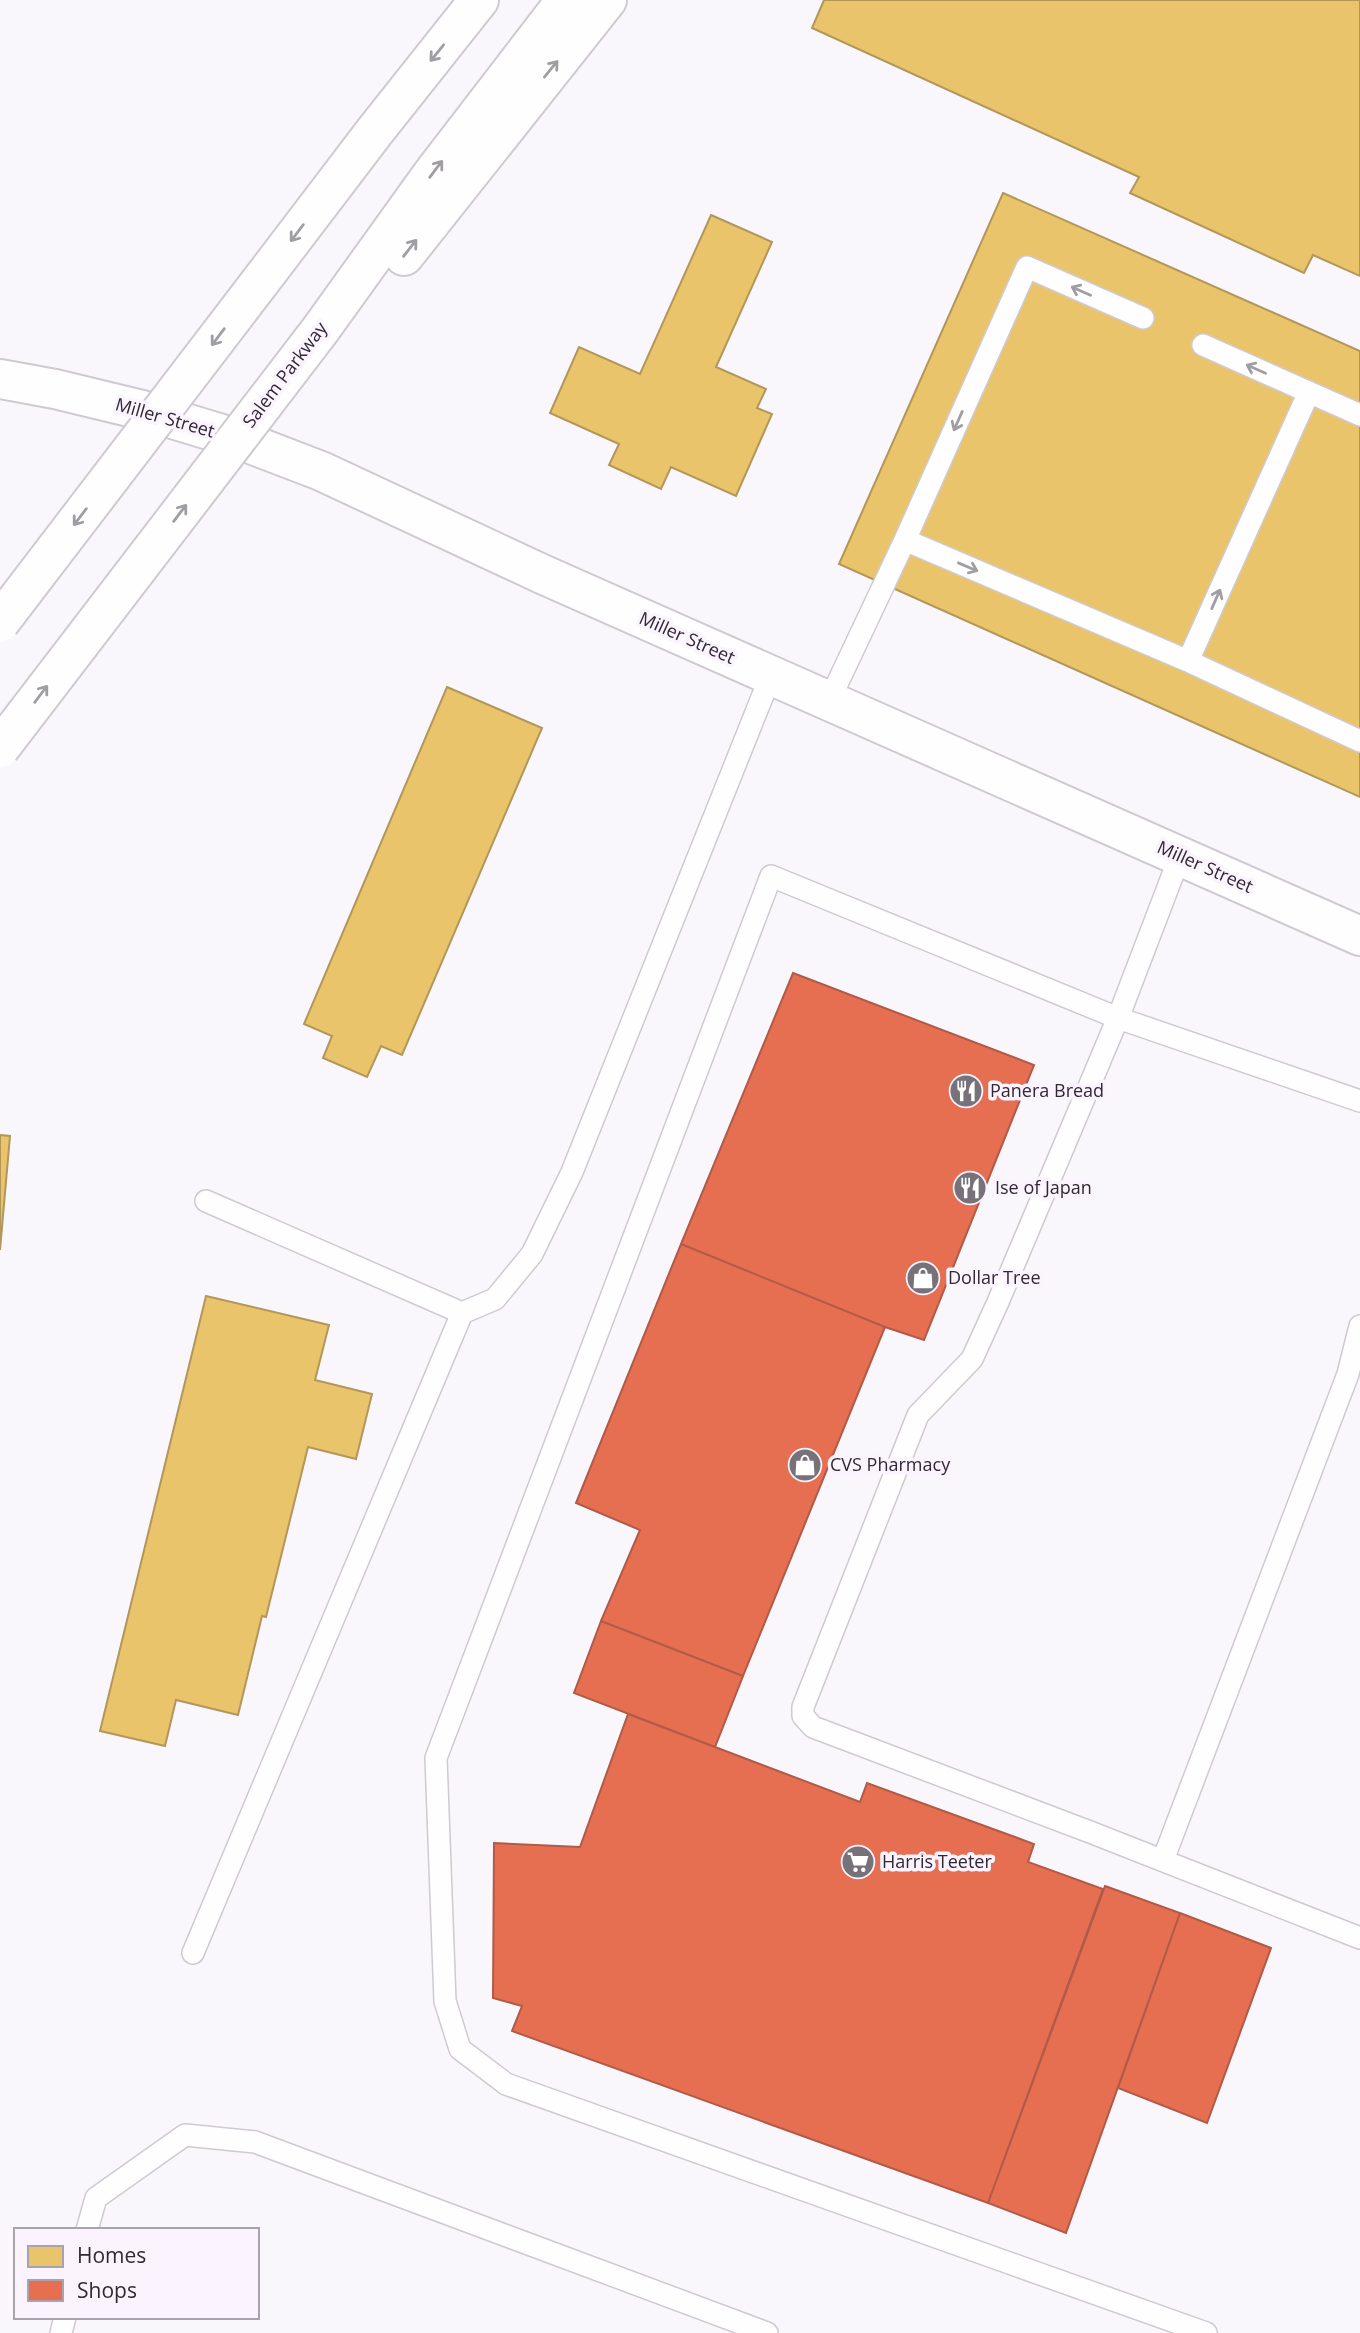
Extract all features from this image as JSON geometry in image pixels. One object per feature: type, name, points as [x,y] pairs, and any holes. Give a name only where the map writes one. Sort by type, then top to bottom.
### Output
[{"type":"main road","points":[[0,622],[375,131],[480,0]]},
{"type":"main road","name":"Salem Parkway","points":[[0,748],[330,317],[433,173],[566,0]]},
{"type":"main road","points":[[330,317],[386,279],[607,0]]},
{"type":"main road","name":"Miller Street","points":[[0,379],[146,411],[235,438],[321,471],[542,574],[1180,856],[1359,932]]},
{"type":"lane","points":[[829,701],[905,540],[1027,267],[1143,318]]},
{"type":"lane","points":[[1203,345],[1360,415]]},
{"type":"lane","points":[[1188,662],[1309,393]]},
{"type":"lane","points":[[905,540],[1188,662],[1360,741]]},
{"type":"lane","points":[[193,1953],[462,1313],[495,1299],[532,1254],[572,1172],[771,675]]},
{"type":"lane","points":[[1180,856],[1118,1018],[972,1359],[918,1415],[803,1707],[803,1716],[813,1727],[1360,1938]]},
{"type":"lane","points":[[1206,2333],[506,2084],[460,2049],[445,2001],[436,1758],[771,876],[1118,1018],[1360,1101]]},
{"type":"lane","points":[[206,1201],[462,1313]]},
{"type":"lane","points":[[1163,1860],[1354,1376],[1360,1326]]},
{"type":"lane","points":[[88,2228],[96,2198],[185,2135],[255,2142],[767,2333]]},
{"type":"building: Homes","points":[[824,0],[1360,0],[1360,276],[1313,255],[1304,273],[1130,193],[1139,177],[812,28]]},
{"type":"building: Homes","points":[[1003,193],[1360,351],[1360,797],[839,564]]},
{"type":"building: Homes","points":[[711,215],[772,242],[716,367],[766,389],[757,408],[772,414],[736,496],[671,467],[661,489],[609,465],[619,444],[550,413],[579,347],[640,374]]},
{"type":"building: Homes","points":[[447,687],[542,728],[402,1055],[381,1046],[367,1077],[323,1058],[332,1036],[304,1024]]},
{"type":"building: Homes","points":[[0,1135],[10,1136],[0,1250]]},
{"type":"building: Homes","points":[[206,1296],[329,1325],[315,1380],[372,1394],[356,1459],[308,1447],[266,1617],[262,1616],[238,1715],[176,1700],[165,1746],[100,1731]]},
{"type":"building: Shops","points":[[793,973],[1034,1065],[924,1340],[885,1327],[681,1244]]},
{"type":"building: Shops","points":[[681,1244],[885,1327],[743,1676],[601,1621],[640,1530],[576,1503]]},
{"type":"building: Shops","points":[[601,1621],[743,1676],[715,1747],[574,1693]]},
{"type":"building: Shops","points":[[628,1714],[860,1802],[867,1783],[1034,1844],[1028,1862],[1103,1889],[988,2203],[512,2031],[522,2006],[493,1998],[494,1843],[580,1847]]},
{"type":"building: Shops","points":[[1105,1886],[1180,1913],[1066,2233],[988,2203]]},
{"type":"building: Shops","points":[[1180,1913],[1271,1948],[1207,2123],[1118,2088]]},
{"type":"place","name":"Panera Bread","points":[[966,1091]]},
{"type":"place","name":"Ise of Japan","points":[[970,1188]]},
{"type":"place","name":"Dollar Tree","points":[[923,1278]]},
{"type":"place","name":"CVS Pharmacy","points":[[805,1465]]},
{"type":"place","name":"Harris Teeter","points":[[858,1862]]}]
